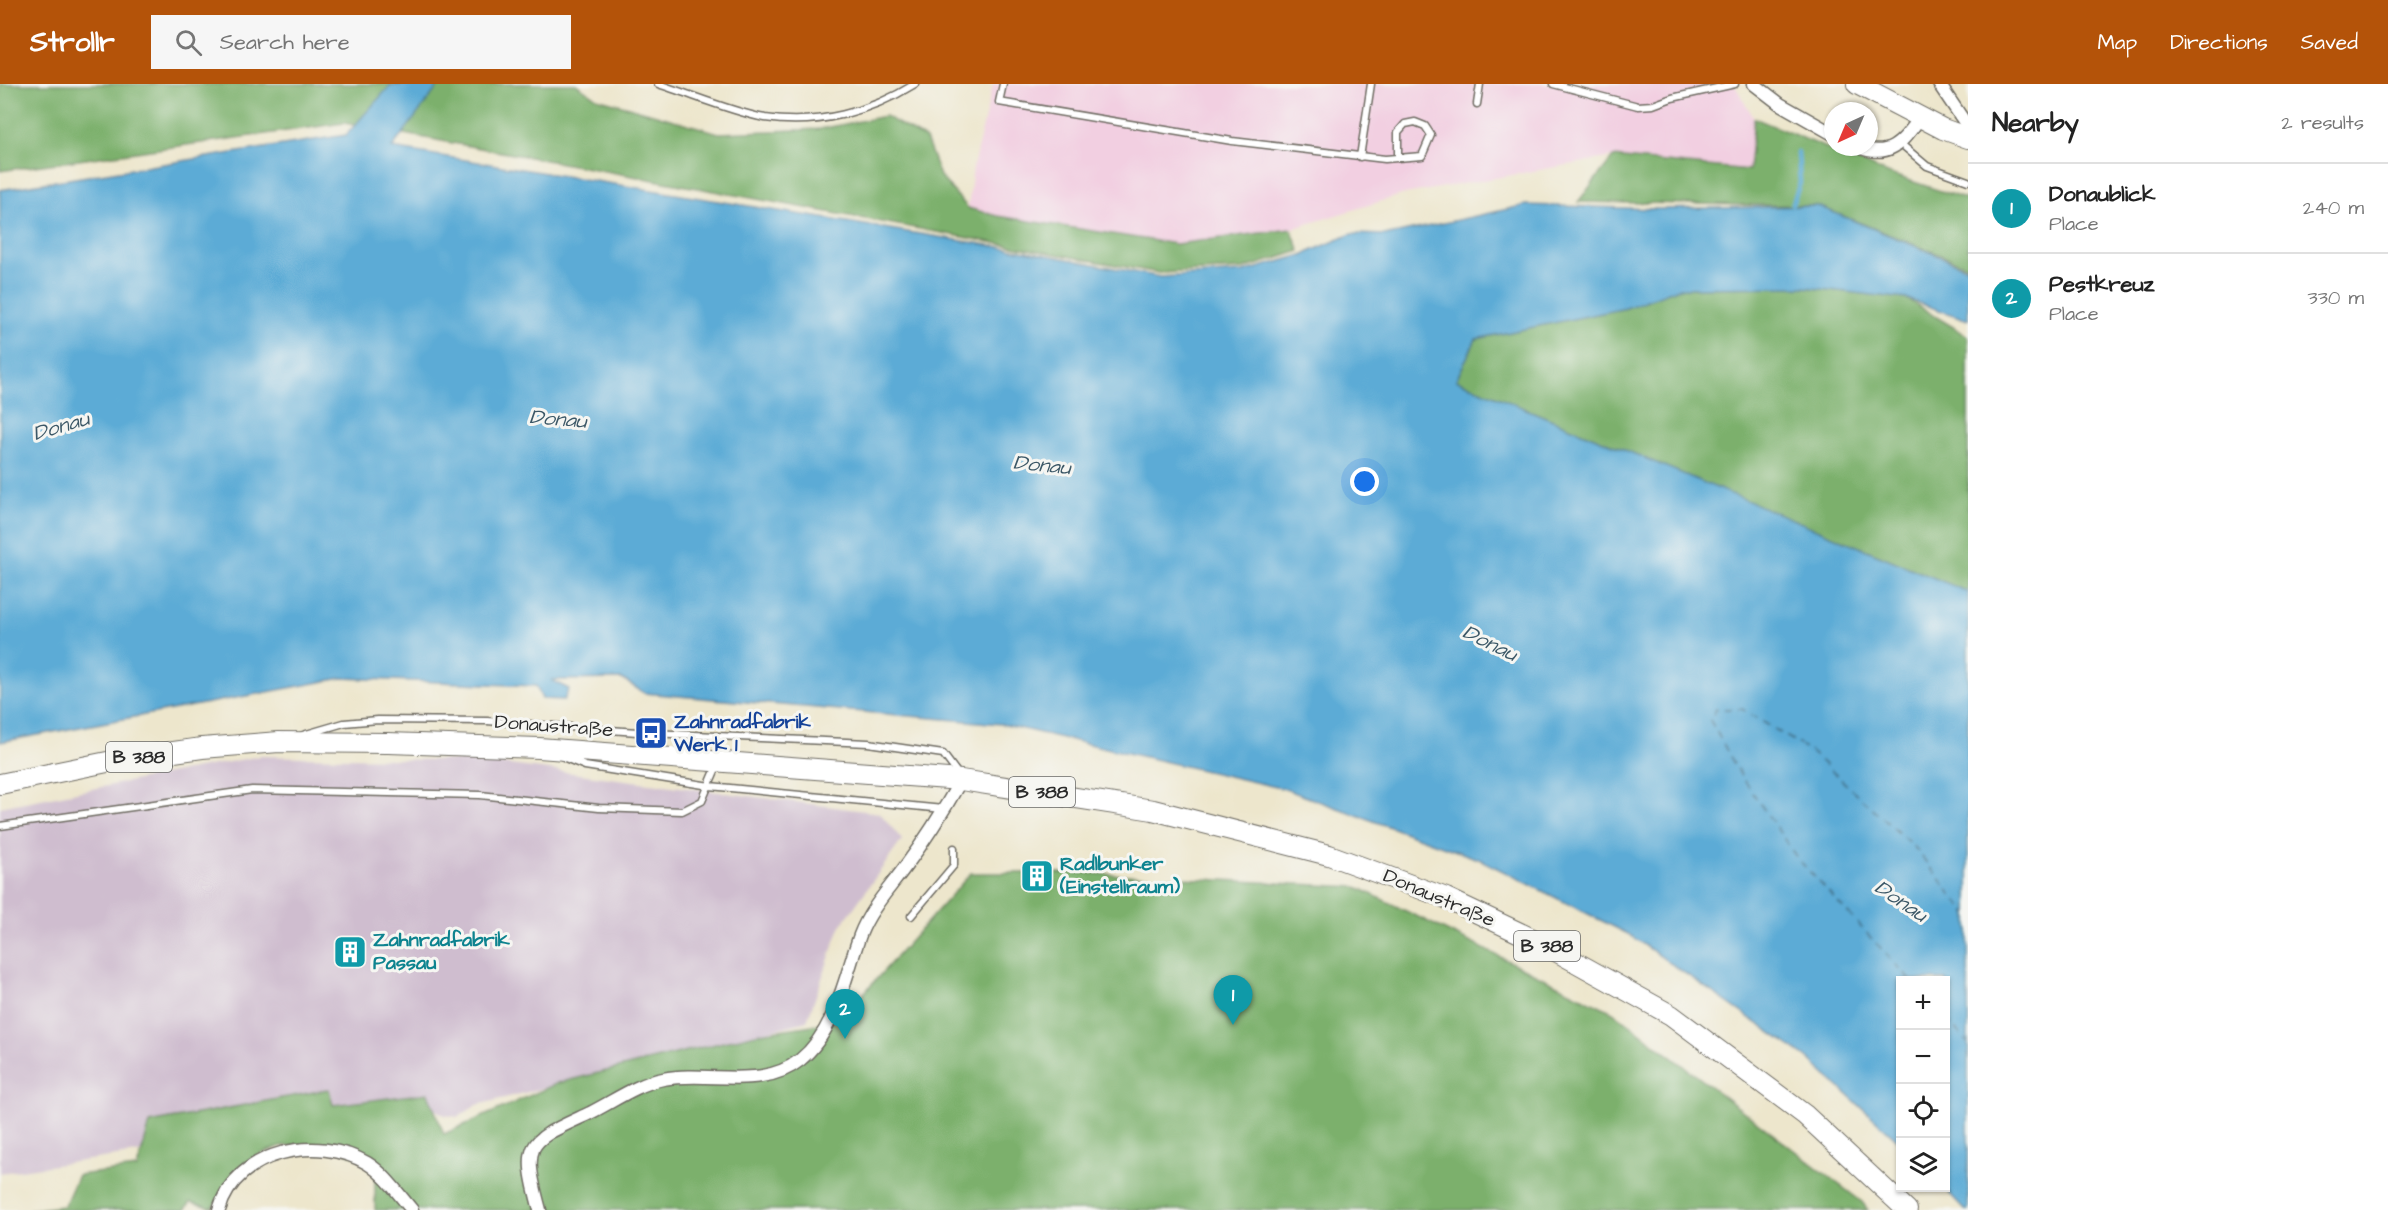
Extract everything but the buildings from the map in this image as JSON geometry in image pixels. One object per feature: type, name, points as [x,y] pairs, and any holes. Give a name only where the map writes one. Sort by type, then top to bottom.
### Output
[{"type":"main road","points":[[1857,84],[1881,89],[1920,118],[1968,138]]},
{"type":"main road","name":"Donaustraße","points":[[0,784],[117,760],[202,748],[279,742],[539,748],[962,780],[1153,810],[1329,855],[1446,898],[1543,944],[1671,1016],[1805,1115],[1907,1210]]},
{"type":"street","points":[[1754,84],[1780,104],[1824,129]]},
{"type":"street","points":[[1939,84],[1968,127]]},
{"type":"street","points":[[1878,150],[1901,144],[1920,118]]},
{"type":"street","points":[[540,1210],[529,1163],[541,1137],[556,1128],[645,1084],[665,1078],[764,1076],[785,1070],[800,1060],[816,1043],[828,1021],[870,913],[925,841],[962,780]]},
{"type":"street","points":[[219,1210],[229,1188],[243,1171],[259,1160],[299,1150],[350,1155],[368,1164],[412,1210]]},
{"type":"lane","points":[[658,84],[763,117],[798,120],[833,117],[874,107],[915,84]]},
{"type":"lane","points":[[1003,84],[999,102],[1232,141],[1360,157],[1398,158],[1422,156],[1428,147],[1431,135],[1425,126],[1415,122],[1405,124],[1398,132],[1398,158]]},
{"type":"lane","points":[[1360,157],[1371,84]]},
{"type":"lane","points":[[1477,104],[1480,84]]},
{"type":"lane","points":[[1553,84],[1638,106],[1653,105],[1672,98],[1735,84]]},
{"type":"lane","points":[[1901,144],[1927,166],[1968,181]]},
{"type":"lane","name":"Donaustraße","points":[[279,742],[344,723],[378,720],[498,722],[651,733],[868,743],[943,754],[962,780]]},
{"type":"lane","points":[[539,748],[585,766],[710,786],[945,809]]},
{"type":"lane","points":[[0,826],[252,790],[480,795],[599,808],[682,811],[702,801],[718,762]]},
{"type":"lane","points":[[911,916],[954,865],[954,848]]},
{"type":"shaded area","points":[[993,84],[1734,84],[1754,118],[1749,170],[1613,157],[1405,194],[1291,229],[1176,244],[998,216],[968,208],[973,167]]},
{"type":"shaded area","name":"Zahnradfabrik Passau","points":[[260,756],[480,761],[880,813],[902,840],[840,927],[807,1021],[477,1105],[458,1117],[445,1115],[432,1108],[428,1093],[333,1105],[328,1089],[150,1123],[144,1152],[0,1173],[0,807]]},
{"type":"green space","points":[[0,84],[576,84],[597,98],[719,133],[820,129],[885,116],[926,139],[940,176],[968,208],[998,216],[1176,244],[1291,229],[1300,251],[1243,269],[1159,273],[344,123],[0,171]]},
{"type":"green space","points":[[1754,118],[1824,147],[1824,156],[1846,156],[1890,174],[1968,200],[1968,266],[1818,206],[1578,202],[1613,157],[1749,170]]},
{"type":"green space","points":[[1804,287],[1907,299],[1968,336],[1968,592],[1456,380],[1476,339],[1626,308],[1679,288]]},
{"type":"green space","points":[[971,873],[1086,873],[1357,887],[1613,1012],[1862,1202],[1868,1210],[375,1210],[375,1164],[329,1146],[281,1146],[254,1157],[241,1169],[212,1208],[191,1202],[185,1210],[29,1210],[64,1206],[78,1175],[137,1168],[150,1123],[329,1089],[333,1105],[428,1093],[444,1134],[558,1083],[760,1033],[839,1021]]},
{"type":"water","name":"Donau","points":[[440,84],[392,148],[1031,252],[1160,277],[1243,272],[1302,255],[1351,234],[1389,235],[1526,205],[1658,209],[1818,206],[1968,268],[1968,320],[1907,299],[1804,287],[1679,288],[1626,308],[1476,339],[1456,380],[1968,592],[1968,1210],[1965,1210],[1948,1192],[1950,1192],[1950,976],[1896,976],[1896,1138],[1806,1057],[1628,934],[1481,860],[1285,789],[1001,724],[644,693],[622,679],[551,680],[569,689],[564,700],[542,699],[536,686],[342,678],[0,742],[0,190],[346,135],[390,86]]},
{"type":"waterway","points":[[1792,205],[1800,183],[1798,152]]},
{"type":"ferry route","points":[[1906,976],[1797,858],[1738,771],[1710,720],[1716,709],[1742,709],[1810,751],[1914,847],[1968,915]]},
{"type":"ferry route","points":[[1950,1023],[1968,1043]]},
{"type":"place","name":"Zahnradfabrik Werk 1","points":[[651,733]]},
{"type":"place","name":"Radlbunker (Einstellraum)","points":[[1037,876]]},
{"type":"place","name":"Zahnradfabrik Passau","points":[[350,952]]},
{"type":"place","name":"Donaublick","points":[[1233,1025]]},
{"type":"place","name":"Pestkreuz","points":[[845,1039]]}]
